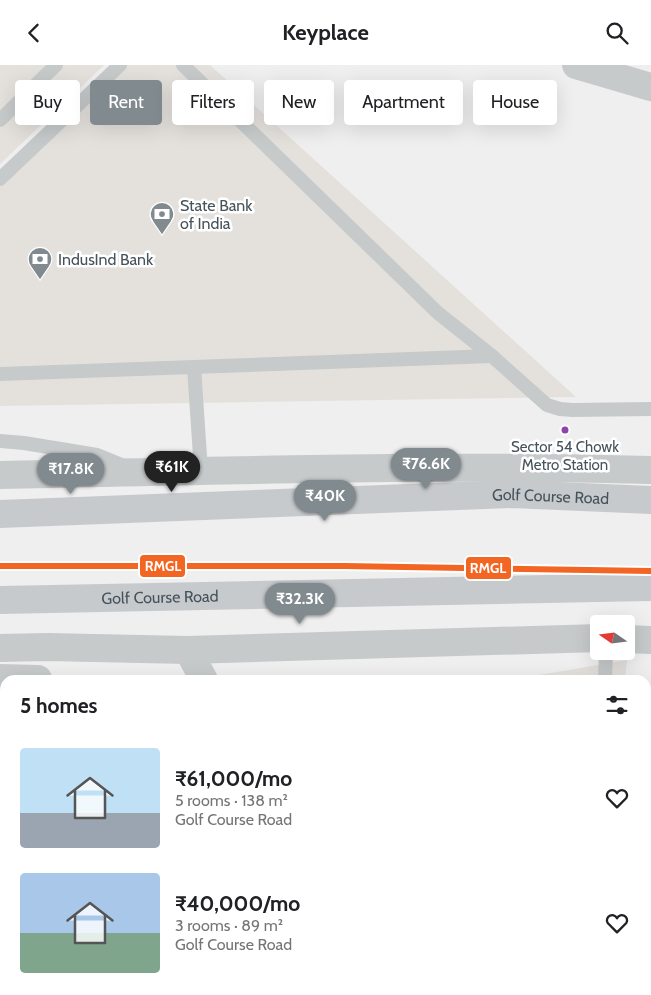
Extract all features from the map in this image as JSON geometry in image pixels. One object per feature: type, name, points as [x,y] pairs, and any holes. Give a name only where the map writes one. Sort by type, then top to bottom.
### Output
[{"type":"main road","name":"Golf Course Road","points":[[0,514],[512,494],[651,500]]},
{"type":"main road","name":"Golf Course Road","points":[[0,600],[651,587]]},
{"type":"street","points":[[576,65],[651,87]]},
{"type":"street","points":[[0,475],[498,468],[651,469]]},
{"type":"street","points":[[0,648],[188,650],[590,639]]},
{"type":"street","points":[[635,639],[651,640]]},
{"type":"street","points":[[188,650],[201,675]]},
{"type":"lane","points":[[0,120],[56,65]]},
{"type":"lane","points":[[0,179],[120,65]]},
{"type":"lane","points":[[184,65],[425,301],[492,356],[547,405],[560,409],[651,409]]},
{"type":"lane","points":[[0,375],[492,356]]},
{"type":"lane","points":[[194,367],[201,471]]},
{"type":"lane","points":[[0,441],[97,455],[141,472]]},
{"type":"lane","points":[[39,675],[47,647]]},
{"type":"lane","points":[[606,660],[606,675]]},
{"type":"shaded area","points":[[0,65],[104,65],[80,88],[80,80],[15,80],[15,125],[41,125],[0,164]]},
{"type":"shaded area","points":[[110,65],[210,65],[227,80],[172,80],[172,125],[254,125],[254,105],[264,114],[264,125],[276,125],[576,397],[0,406],[0,171],[48,125],[80,125],[80,94],[90,84],[90,125],[162,125],[162,80],[94,80]]},
{"type":"shaded area","points":[[627,660],[626,675],[539,675]]},
{"type":"transit line","name":"RMGL","points":[[0,566],[344,566],[651,571]]},
{"type":"place","name":"State Bank of India","points":[[162,235]]},
{"type":"place","name":"IndusInd Bank","points":[[40,280]]},
{"type":"place","name":"Sector 54 Chowk Metro Station","points":[[565,430]]}]
